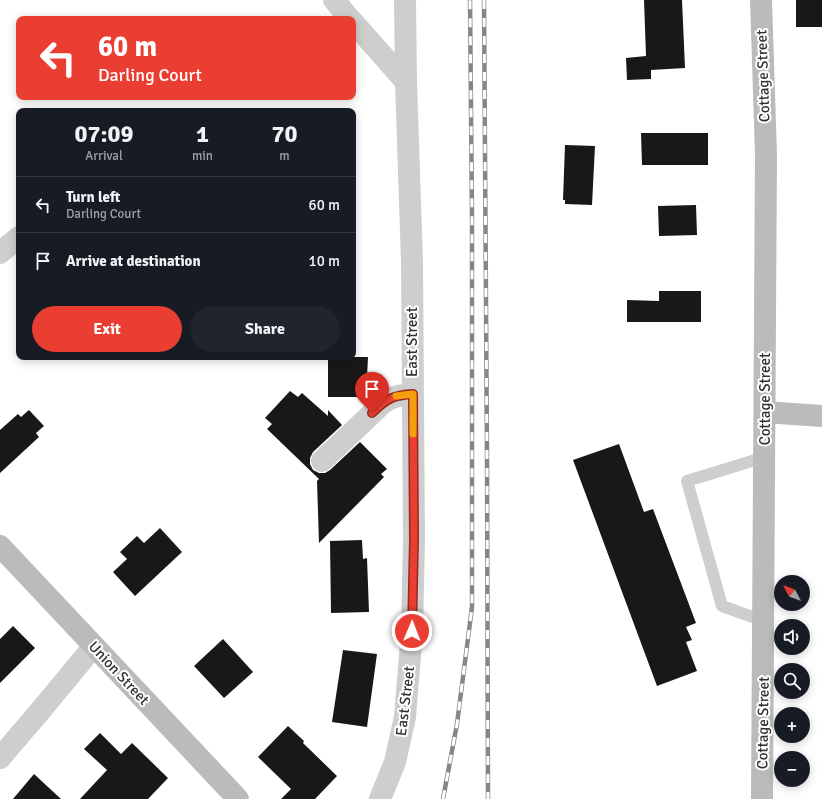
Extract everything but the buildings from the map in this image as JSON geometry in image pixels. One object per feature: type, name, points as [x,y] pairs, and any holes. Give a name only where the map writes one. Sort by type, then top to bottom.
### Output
[{"type":"street","points":[[334,0],[347,16]]},
{"type":"street","name":"East Street","points":[[380,799],[395,762],[405,717],[412,624],[414,540],[412,262],[405,0]]},
{"type":"street","name":"Cottage Street","points":[[761,0],[766,155],[762,799]]},
{"type":"street","points":[[356,25],[406,82]]},
{"type":"street","points":[[0,253],[16,240]]},
{"type":"street","points":[[322,461],[390,398],[398,395],[413,394]]},
{"type":"street","points":[[765,412],[822,416]]},
{"type":"street","name":"Union Street","points":[[0,546],[238,799]]},
{"type":"street","points":[[0,758],[94,646]]},
{"type":"lane","points":[[764,621],[722,606],[687,481],[765,457]]},
{"type":"railway","points":[[443,799],[457,724],[472,607],[472,218],[470,0]]},
{"type":"railway","points":[[484,0],[488,799]]},
{"type":"slow traffic","points":[[396,396],[413,394],[413,434]]},
{"type":"route","points":[[372,413],[390,398],[398,395],[413,394],[414,540],[412,631]]}]
